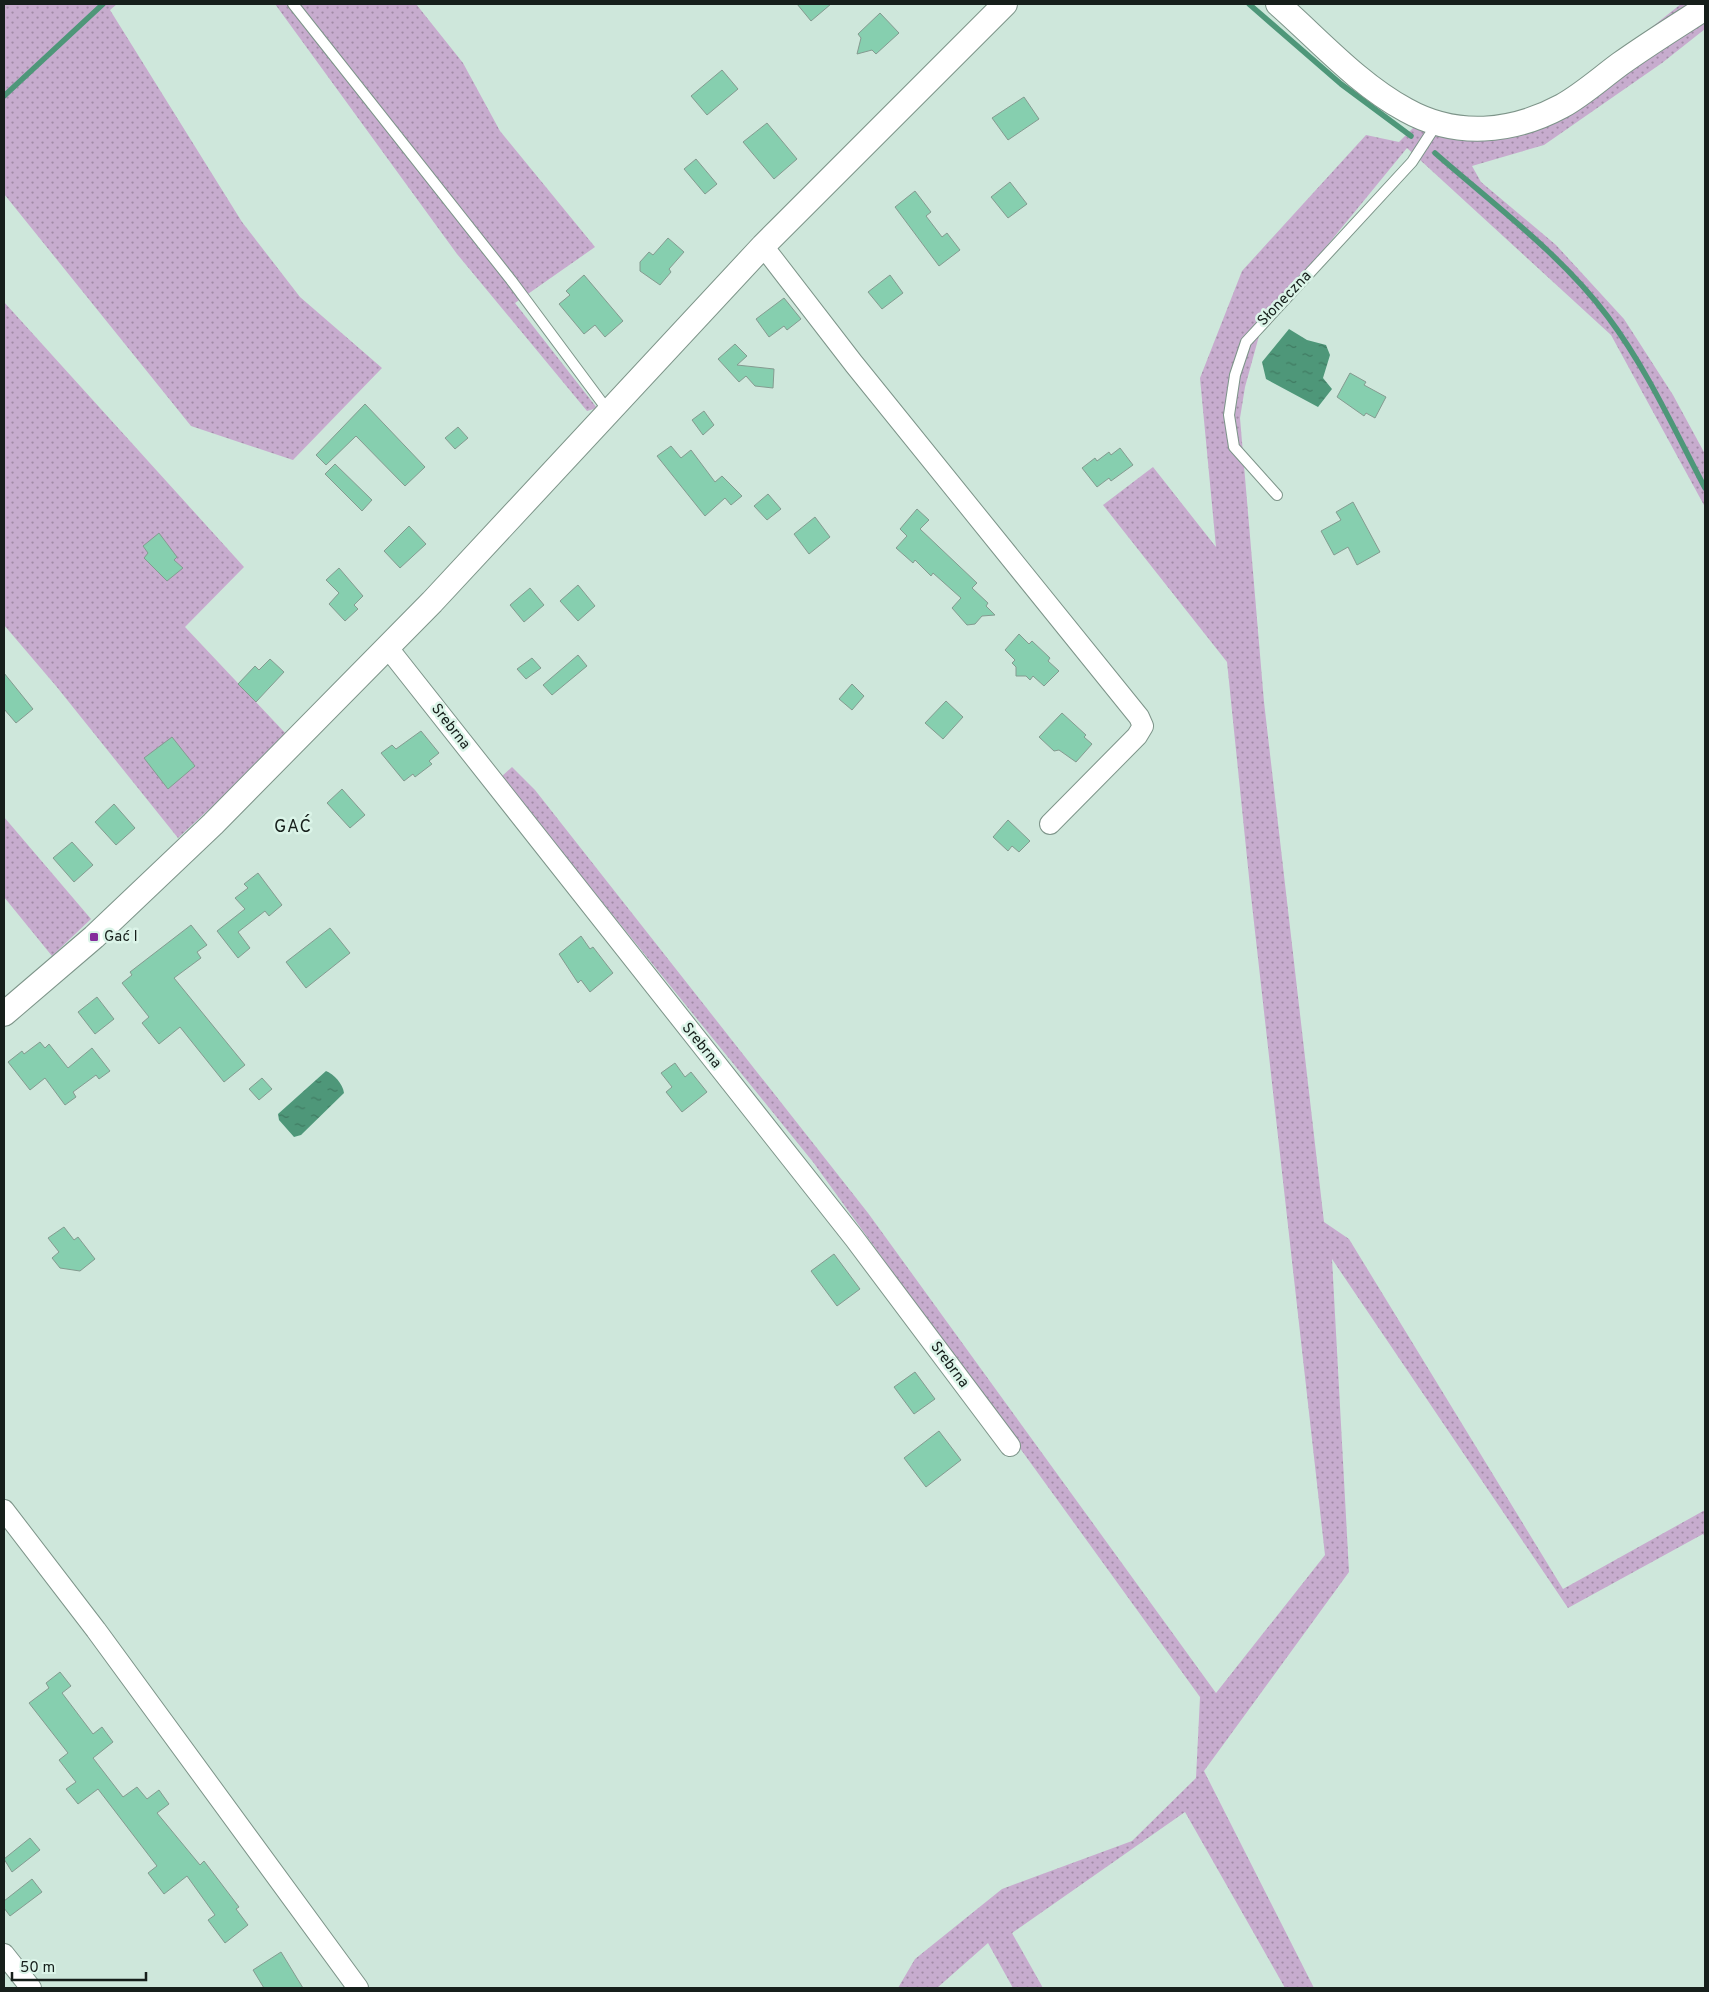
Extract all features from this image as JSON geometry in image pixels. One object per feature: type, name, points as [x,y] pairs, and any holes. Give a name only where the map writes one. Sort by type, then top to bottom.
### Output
[{"type":"street","points":[[4,1014],[94,937],[213,824],[388,648],[763,246],[1005,4]]},
{"type":"street","points":[[1278,4],[1371,87],[1406,110],[1436,125],[1482,130],[1507,127],[1532,120],[1563,106],[1621,63],[1705,8]]},
{"type":"street","points":[[763,246],[854,364],[1139,717],[1143,726],[1137,736],[1050,824]]},
{"type":"street","name":"Srebrna","points":[[388,648],[854,1238],[1010,1446]]},
{"type":"street","points":[[4,1510],[96,1630],[358,1988]]},
{"type":"street","points":[[4,1954],[31,1988]]},
{"type":"lane","points":[[293,4],[511,280],[610,412]]},
{"type":"lane","name":"Słoneczna","points":[[1277,495],[1234,447],[1228,415],[1235,375],[1246,342],[1412,162],[1436,125]]},
{"type":"shaded area","points":[[4,4],[117,4],[110,10],[242,222],[300,297],[382,368],[293,460],[191,426],[4,194]]},
{"type":"shaded area","points":[[275,4],[416,4],[463,63],[500,131],[595,247],[515,303],[597,408],[587,411],[457,254]]},
{"type":"shaded area","points":[[1681,4],[1705,4],[1705,29],[1662,63],[1544,145],[1472,166],[1481,182],[1556,245],[1624,319],[1673,395],[1705,454],[1705,507],[1611,335],[1407,148],[1262,325],[1245,387],[1240,418],[1264,702],[1324,1222],[1349,1239],[1563,1589],[1705,1510],[1705,1537],[1703,1534],[1568,1608],[1332,1259],[1349,1572],[1204,1771],[1314,1988],[1285,1988],[1185,1812],[1012,1933],[1043,1988],[1013,1988],[988,1943],[937,1988],[898,1988],[915,1959],[1002,1889],[1132,1841],[1196,1778],[1200,1697],[813,1162],[501,777],[512,767],[535,790],[868,1213],[1216,1693],[1325,1555],[1250,887],[1227,662],[1103,505],[1153,467],[1216,547],[1200,378],[1242,271],[1366,135],[1399,142],[1426,115],[1475,131],[1570,92]]},
{"type":"shaded area","points":[[4,302],[244,567],[185,627],[288,736],[178,838],[56,686],[4,625]]},
{"type":"shaded area","points":[[4,817],[91,919],[52,956],[4,897]]},
{"type":"water","points":[[1289,329],[1307,340],[1326,345],[1330,355],[1323,378],[1332,389],[1318,407],[1266,379],[1262,362]]},
{"type":"water","points":[[326,1071],[338,1080],[344,1093],[301,1135],[294,1137],[279,1120],[278,1114]]},
{"type":"building","points":[[797,4],[831,4],[811,21]]},
{"type":"building","points":[[880,13],[899,33],[876,54],[872,50],[857,54],[861,38],[858,34]]},
{"type":"building","points":[[722,70],[738,89],[707,115],[691,96]]},
{"type":"building","points":[[1024,97],[1039,119],[1008,140],[992,118]]},
{"type":"building","points":[[767,123],[797,159],[774,179],[743,142]]},
{"type":"building","points":[[696,159],[717,184],[705,194],[684,169]]},
{"type":"building","points":[[1010,182],[1027,204],[1008,218],[991,197]]},
{"type":"building","points":[[915,191],[931,212],[926,216],[942,237],[947,233],[960,250],[939,266],[895,207]]},
{"type":"building","points":[[668,238],[684,252],[669,269],[671,272],[660,285],[640,271],[640,262],[649,252],[653,255]]},
{"type":"building","points":[[584,275],[623,321],[605,337],[595,325],[584,334],[559,304],[570,295],[566,291]]},
{"type":"building","points":[[890,275],[903,293],[882,309],[868,292]]},
{"type":"building","points":[[784,298],[801,319],[787,330],[784,326],[769,337],[756,319]]},
{"type":"building","points":[[735,344],[747,356],[737,365],[774,369],[773,388],[755,386],[746,376],[739,382],[718,359]]},
{"type":"building","points":[[1350,373],[1366,382],[1364,385],[1386,397],[1375,418],[1366,413],[1364,416],[1337,397]]},
{"type":"building","points":[[365,404],[425,467],[405,486],[356,436],[326,465],[316,455]]},
{"type":"building","points":[[704,411],[714,425],[703,435],[692,420]]},
{"type":"building","points":[[458,427],[468,438],[455,449],[445,438]]},
{"type":"building","points":[[671,446],[681,458],[691,450],[715,482],[722,476],[742,496],[731,505],[725,498],[705,516],[657,456]]},
{"type":"building","points":[[1120,448],[1133,465],[1111,481],[1109,478],[1097,487],[1082,468],[1095,458],[1097,461],[1109,452],[1111,455]]},
{"type":"building","points":[[335,464],[372,500],[362,511],[325,474]]},
{"type":"building","points":[[768,494],[781,509],[767,520],[754,506]]},
{"type":"building","points":[[1353,502],[1380,552],[1357,565],[1348,547],[1334,555],[1321,531],[1341,520],[1336,512]]},
{"type":"building","points":[[917,509],[929,520],[920,529],[977,583],[972,588],[988,603],[986,606],[995,615],[982,616],[975,624],[967,625],[952,608],[961,598],[933,573],[931,576],[915,560],[913,563],[896,548],[907,536],[900,529]]},
{"type":"building","points":[[815,517],[830,537],[809,554],[794,534]]},
{"type":"building","points":[[409,526],[426,544],[400,568],[384,551]]},
{"type":"building","points":[[159,533],[177,557],[174,560],[183,568],[167,581],[144,558],[148,553],[143,546]]},
{"type":"building","points":[[339,568],[363,596],[354,605],[358,609],[345,621],[329,604],[339,593],[326,580]]},
{"type":"building","points":[[578,585],[595,606],[578,621],[560,601]]},
{"type":"building","points":[[530,588],[544,605],[524,622],[510,605]]},
{"type":"building","points":[[1019,634],[1029,644],[1032,641],[1050,658],[1048,661],[1059,671],[1044,686],[1033,676],[1030,680],[1026,676],[1016,676],[1016,667],[1012,663],[1015,660],[1005,650]]},
{"type":"building","points":[[578,655],[587,666],[552,695],[543,685]]},
{"type":"building","points":[[532,658],[541,668],[526,679],[517,669]]},
{"type":"building","points":[[270,659],[284,672],[256,702],[238,684],[255,666],[259,670]]},
{"type":"building","points":[[4,673],[33,709],[16,723],[4,709]]},
{"type":"building","points":[[852,684],[864,696],[852,710],[839,699]]},
{"type":"building","points":[[946,701],[963,717],[943,739],[925,723]]},
{"type":"building","points":[[1062,713],[1086,735],[1084,737],[1092,744],[1076,762],[1059,750],[1054,751],[1039,737]]},
{"type":"building","points":[[421,731],[439,753],[429,761],[432,764],[415,777],[413,774],[404,781],[381,753],[392,745],[396,749]]},
{"type":"building","points":[[172,737],[195,766],[168,789],[144,758]]},
{"type":"building","points":[[342,789],[365,815],[350,828],[327,803]]},
{"type":"building","points":[[114,804],[135,828],[116,845],[95,822]]},
{"type":"building","points":[[1008,820],[1030,841],[1019,852],[1012,846],[1008,851],[993,837]]},
{"type":"building","points":[[72,842],[93,865],[74,882],[53,858]]},
{"type":"building","points":[[258,873],[282,905],[269,916],[265,911],[238,932],[250,948],[238,958],[217,931],[245,909],[235,898],[248,888],[244,884]]},
{"type":"building","points":[[191,925],[207,945],[197,952],[201,958],[174,978],[245,1065],[224,1082],[180,1027],[159,1044],[142,1023],[149,1017],[122,983],[132,975],[130,972]]},
{"type":"building","points":[[330,928],[350,953],[306,988],[286,962]]},
{"type":"building","points":[[581,936],[590,949],[593,947],[613,973],[590,992],[581,980],[578,983],[559,954]]},
{"type":"building","points":[[97,997],[114,1019],[95,1034],[78,1012]]},
{"type":"building","points":[[40,1042],[45,1048],[49,1044],[68,1068],[92,1048],[110,1071],[99,1079],[96,1075],[73,1092],[76,1097],[65,1105],[45,1078],[30,1090],[8,1062],[22,1051],[24,1054]]},
{"type":"building","points":[[675,1063],[685,1077],[691,1072],[707,1092],[682,1112],[666,1092],[672,1087],[661,1073]]},
{"type":"building","points":[[262,1078],[272,1089],[259,1100],[249,1089]]},
{"type":"building","points":[[64,1227],[74,1240],[78,1237],[95,1259],[80,1271],[60,1268],[52,1258],[59,1252],[48,1238]]},
{"type":"building","points":[[834,1254],[860,1289],[837,1306],[811,1271]]},
{"type":"building","points":[[915,1372],[935,1399],[914,1414],[894,1387]]},
{"type":"building","points":[[939,1431],[961,1460],[926,1487],[904,1458]]},
{"type":"building","points":[[60,1672],[71,1686],[62,1693],[93,1734],[102,1727],[113,1742],[93,1758],[123,1797],[137,1787],[147,1799],[159,1790],[169,1804],[157,1813],[200,1865],[204,1861],[239,1907],[236,1909],[248,1925],[225,1943],[208,1920],[215,1915],[187,1876],[164,1894],[148,1873],[157,1866],[98,1789],[78,1804],[66,1789],[76,1782],[59,1760],[68,1753],[29,1703],[49,1688],[46,1683]]},
{"type":"building","points":[[30,1838],[40,1850],[12,1872],[4,1859]]},
{"type":"building","points":[[32,1879],[42,1892],[10,1916],[4,1908],[4,1901]]},
{"type":"building","points":[[281,1952],[303,1988],[264,1988],[253,1970]]},
{"type":"waterway","points":[[4,96],[103,4]]},
{"type":"waterway","points":[[1249,4],[1341,84],[1411,136]]},
{"type":"waterway","points":[[1435,153],[1548,251],[1590,294],[1635,358],[1660,401],[1705,488]]},
{"type":"place","name":"Gać I","points":[[94,937]]},
{"type":"district","name":"GAĆ","points":[[293,827]]}]
